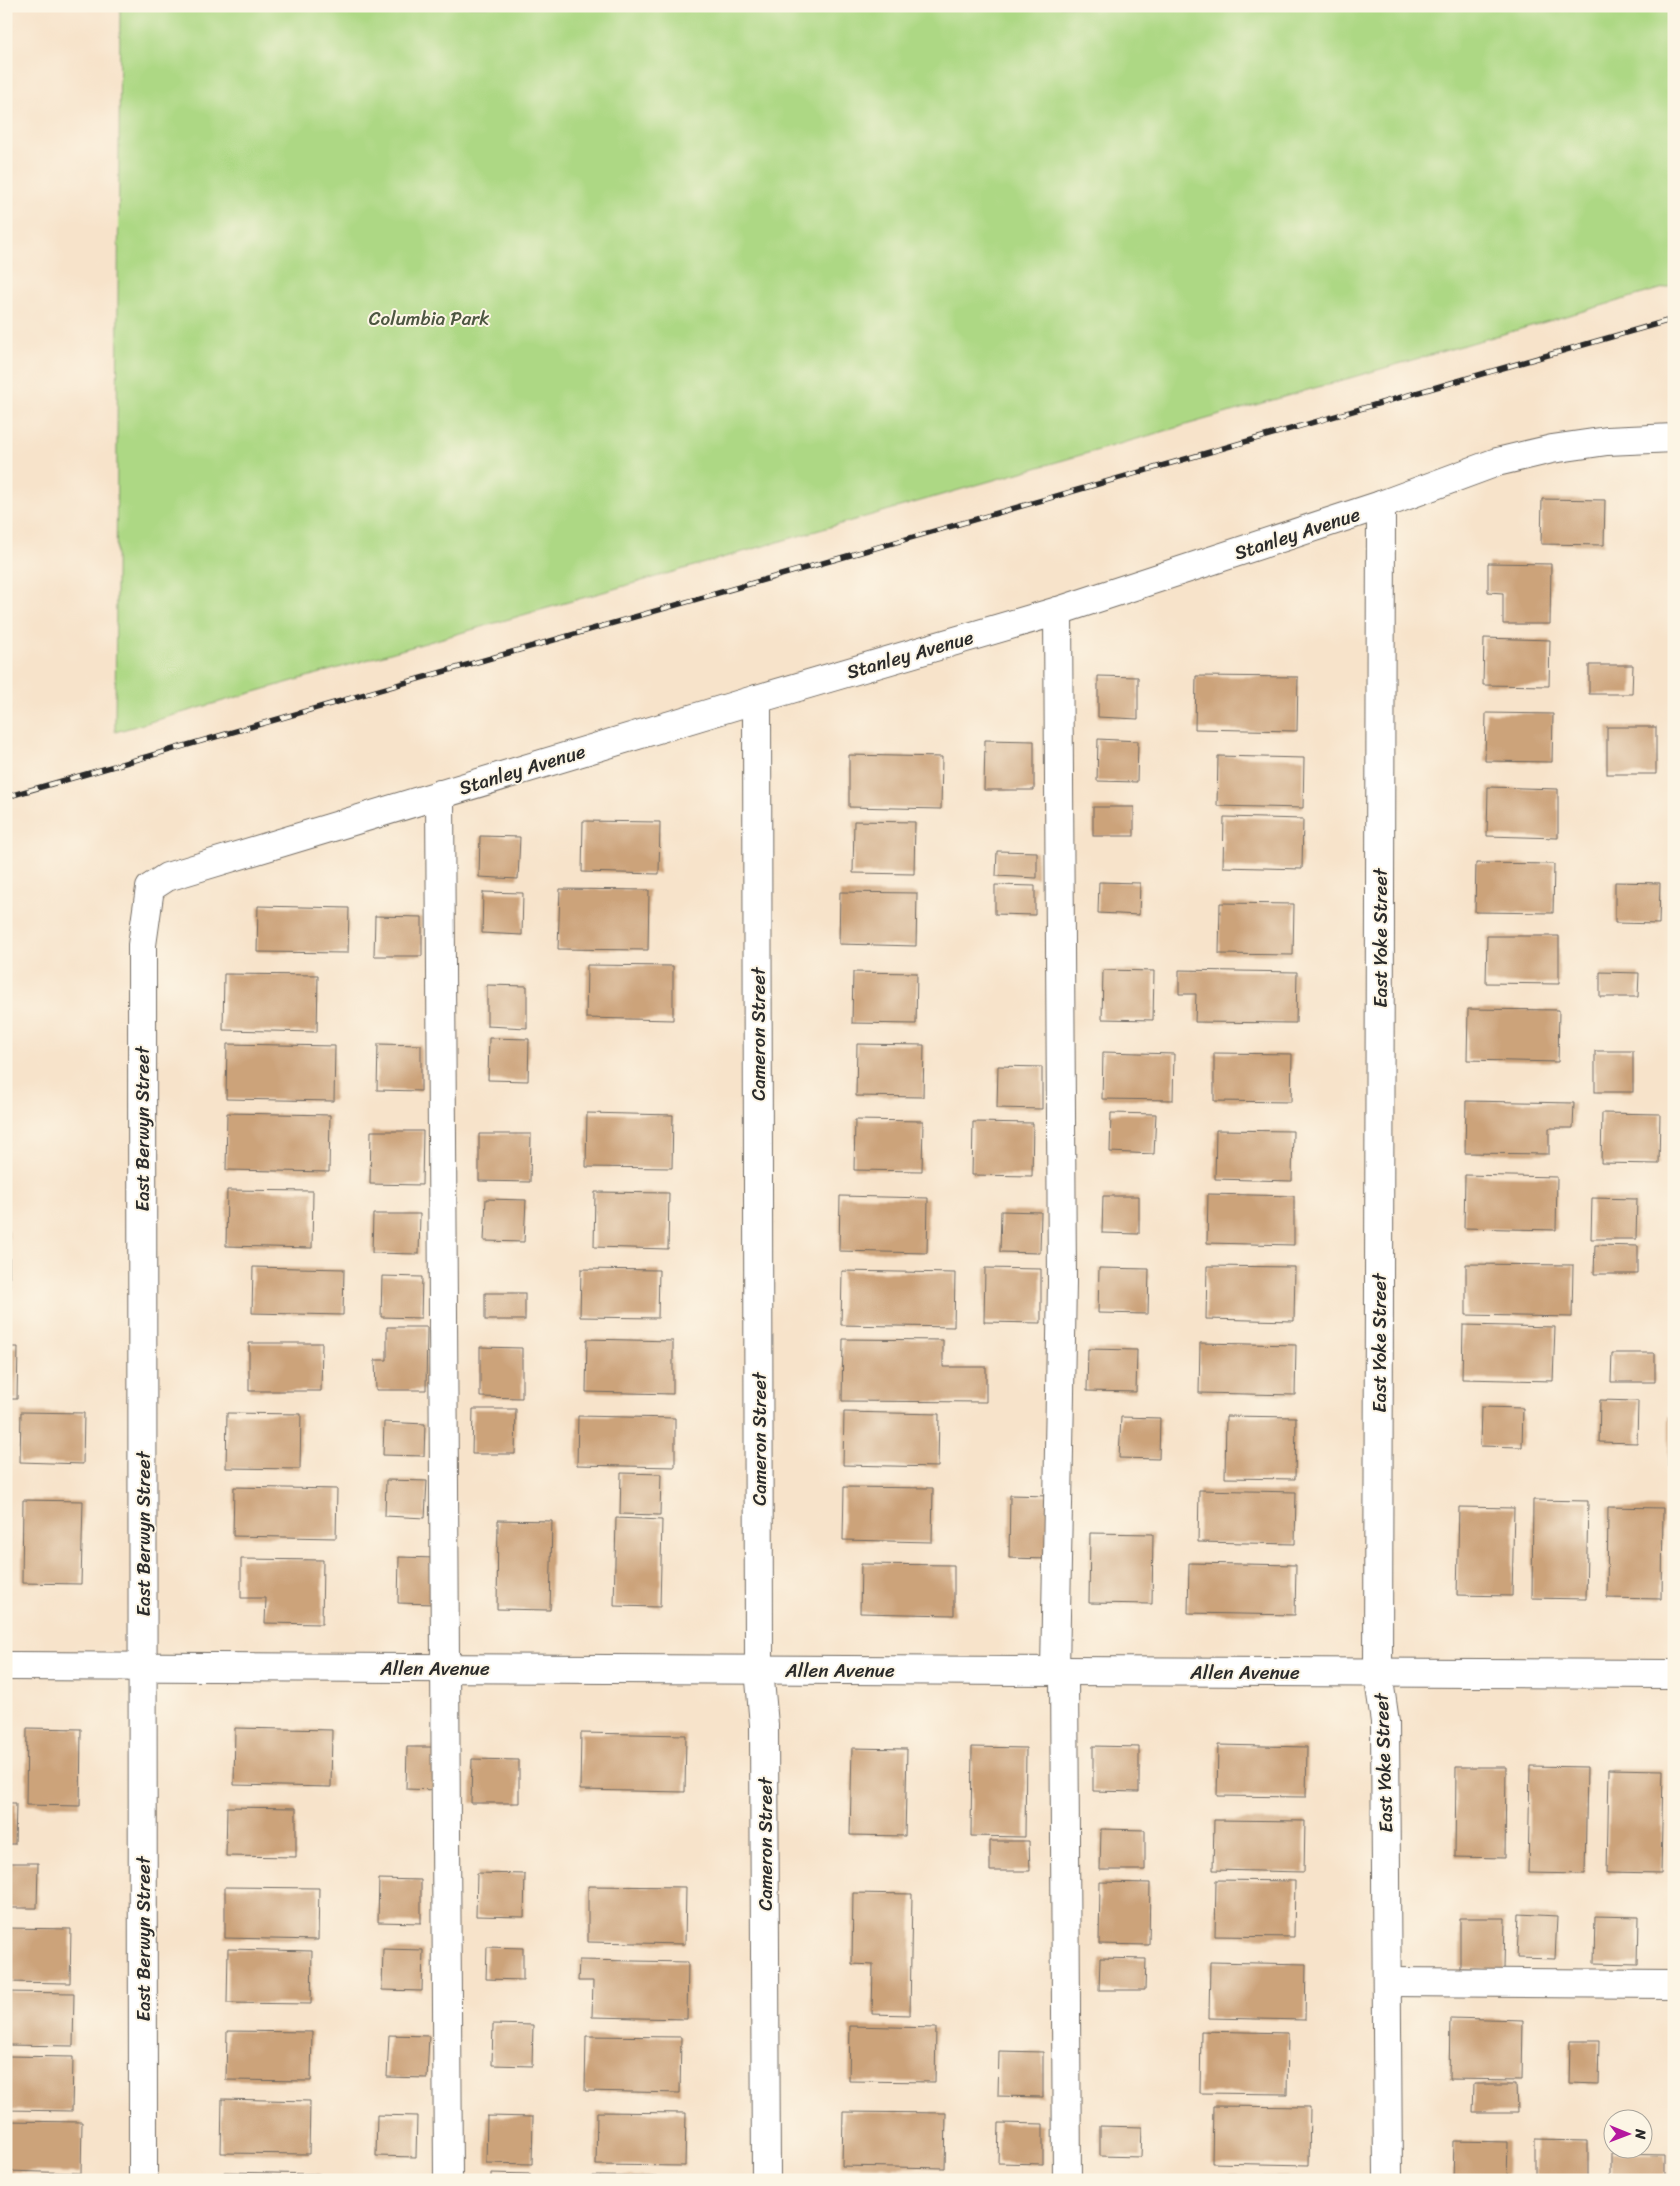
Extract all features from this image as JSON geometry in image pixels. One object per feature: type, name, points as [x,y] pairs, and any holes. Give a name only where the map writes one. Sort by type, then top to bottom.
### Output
[{"type":"street","name":"Stanley Avenue","points":[[150,888],[167,877],[757,699],[1058,611],[1381,505],[1497,462],[1552,449],[1607,441],[1674,438]]},
{"type":"street","name":"East Yoke Street","points":[[1381,505],[1378,1673],[1385,1722],[1388,2180]]},
{"type":"street","points":[[1058,611],[1062,1282],[1059,1671],[1067,2180]]},
{"type":"street","name":"Cameron Street","points":[[757,699],[759,1669],[764,1725],[766,2180]]},
{"type":"street","points":[[440,794],[448,2180]]},
{"type":"street","name":"East Berwyn Street","points":[[143,2180],[142,945],[150,888]]},
{"type":"street","name":"Allen Avenue","points":[[6,1666],[1674,1674]]},
{"type":"street","points":[[1387,1982],[1674,1984]]},
{"type":"green space","name":"Columbia Park","points":[[120,6],[1674,6],[1674,285],[115,732]]},
{"type":"building","points":[[1542,499],[1605,500],[1604,545],[1541,544]]},
{"type":"building","points":[[1488,563],[1551,564],[1550,624],[1503,624],[1503,593],[1488,592]]},
{"type":"building","points":[[1484,638],[1550,640],[1549,686],[1483,685]]},
{"type":"building","points":[[1589,665],[1633,665],[1632,694],[1589,694]]},
{"type":"building","points":[[1098,676],[1138,677],[1138,719],[1098,717]]},
{"type":"building","points":[[1196,676],[1298,677],[1297,731],[1195,729]]},
{"type":"building","points":[[1486,713],[1553,714],[1552,762],[1485,761]]},
{"type":"building","points":[[1607,727],[1656,727],[1656,774],[1607,774]]},
{"type":"building","points":[[1098,739],[1138,741],[1137,782],[1097,781]]},
{"type":"building","points":[[985,740],[1034,741],[1034,790],[984,790]]},
{"type":"building","points":[[849,755],[942,757],[941,809],[849,807]]},
{"type":"building","points":[[1218,756],[1304,758],[1303,808],[1217,806]]},
{"type":"building","points":[[1488,787],[1558,789],[1558,838],[1487,836]]},
{"type":"building","points":[[1093,807],[1134,807],[1134,836],[1093,836]]},
{"type":"building","points":[[1224,817],[1303,819],[1302,869],[1223,867]]},
{"type":"building","points":[[583,821],[660,822],[659,874],[582,872]]},
{"type":"building","points":[[854,821],[915,822],[914,874],[853,873]]},
{"type":"building","points":[[480,836],[520,837],[518,879],[479,877]]},
{"type":"building","points":[[997,851],[1037,852],[1037,878],[996,876]]},
{"type":"building","points":[[1476,863],[1554,864],[1553,913],[1475,912]]},
{"type":"building","points":[[1099,882],[1140,883],[1139,915],[1098,913]]},
{"type":"building","points":[[1615,882],[1660,883],[1659,924],[1615,923]]},
{"type":"building","points":[[995,885],[1035,886],[1035,915],[995,914]]},
{"type":"building","points":[[560,889],[649,890],[648,950],[558,949]]},
{"type":"building","points":[[483,892],[523,893],[522,935],[482,933]]},
{"type":"building","points":[[840,892],[917,893],[916,946],[839,944]]},
{"type":"building","points":[[1220,903],[1294,904],[1293,955],[1219,954]]},
{"type":"building","points":[[258,906],[349,908],[348,953],[257,952]]},
{"type":"building","points":[[375,916],[422,917],[422,956],[374,956]]},
{"type":"building","points":[[1487,936],[1559,936],[1559,984],[1486,983]]},
{"type":"building","points":[[587,965],[673,966],[673,1020],[586,1018]]},
{"type":"building","points":[[1103,970],[1154,971],[1153,1020],[1102,1019]]},
{"type":"building","points":[[1179,970],[1297,972],[1296,1023],[1195,1022],[1196,994],[1179,994]]},
{"type":"building","points":[[853,972],[917,973],[916,1024],[852,1023]]},
{"type":"building","points":[[1600,972],[1639,973],[1638,997],[1600,997]]},
{"type":"building","points":[[224,974],[318,975],[317,1032],[223,1030]]},
{"type":"building","points":[[487,985],[527,986],[527,1028],[487,1026]]},
{"type":"building","points":[[1468,1009],[1559,1010],[1558,1062],[1467,1060]]},
{"type":"building","points":[[489,1038],[529,1039],[528,1081],[488,1080]]},
{"type":"building","points":[[227,1044],[335,1046],[334,1101],[226,1099]]},
{"type":"building","points":[[378,1044],[421,1045],[421,1091],[377,1090]]},
{"type":"building","points":[[857,1044],[924,1045],[923,1097],[856,1096]]},
{"type":"building","points":[[1595,1051],[1633,1051],[1633,1092],[1595,1092]]},
{"type":"building","points":[[1103,1052],[1174,1054],[1173,1100],[1102,1099]]},
{"type":"building","points":[[1214,1053],[1292,1054],[1291,1102],[1214,1101]]},
{"type":"building","points":[[998,1066],[1042,1067],[1042,1109],[997,1108]]},
{"type":"building","points":[[1466,1101],[1574,1103],[1573,1128],[1549,1128],[1549,1154],[1465,1153]]},
{"type":"building","points":[[227,1113],[330,1115],[329,1172],[226,1170]]},
{"type":"building","points":[[587,1113],[673,1115],[672,1168],[586,1167]]},
{"type":"building","points":[[1111,1113],[1156,1114],[1154,1154],[1110,1152]]},
{"type":"building","points":[[1602,1113],[1660,1114],[1659,1164],[1601,1163]]},
{"type":"building","points":[[855,1120],[923,1121],[922,1171],[854,1170]]},
{"type":"building","points":[[973,1122],[1033,1123],[1032,1176],[972,1175]]},
{"type":"building","points":[[1216,1130],[1293,1131],[1292,1181],[1215,1179]]},
{"type":"building","points":[[371,1131],[423,1131],[422,1185],[370,1184]]},
{"type":"building","points":[[479,1134],[531,1134],[530,1182],[479,1181]]},
{"type":"building","points":[[1465,1175],[1557,1177],[1556,1230],[1464,1228]]},
{"type":"building","points":[[227,1190],[313,1191],[312,1248],[226,1246]]},
{"type":"building","points":[[595,1192],[669,1193],[668,1249],[594,1247]]},
{"type":"building","points":[[1208,1194],[1294,1196],[1294,1245],[1207,1243]]},
{"type":"building","points":[[840,1196],[928,1198],[927,1253],[839,1251]]},
{"type":"building","points":[[1103,1196],[1139,1196],[1139,1234],[1102,1233]]},
{"type":"building","points":[[1592,1198],[1637,1199],[1636,1239],[1591,1239]]},
{"type":"building","points":[[486,1199],[526,1200],[524,1242],[484,1241]]},
{"type":"building","points":[[1001,1211],[1041,1212],[1040,1253],[1000,1252]]},
{"type":"building","points":[[373,1214],[420,1214],[419,1254],[372,1253]]},
{"type":"building","points":[[6,1230],[9,1230],[10,1306],[6,1306]]},
{"type":"building","points":[[1595,1245],[1638,1246],[1638,1274],[1594,1274]]},
{"type":"building","points":[[1466,1264],[1573,1265],[1572,1317],[1466,1315]]},
{"type":"building","points":[[1207,1266],[1295,1267],[1294,1321],[1206,1319]]},
{"type":"building","points":[[253,1267],[344,1269],[343,1315],[252,1313]]},
{"type":"building","points":[[985,1268],[1041,1269],[1041,1323],[984,1322]]},
{"type":"building","points":[[1099,1268],[1149,1269],[1148,1314],[1098,1313]]},
{"type":"building","points":[[581,1269],[659,1270],[658,1318],[580,1317]]},
{"type":"building","points":[[842,1271],[955,1273],[954,1327],[841,1325]]},
{"type":"building","points":[[382,1276],[422,1277],[421,1318],[381,1317]]},
{"type":"building","points":[[485,1293],[525,1293],[525,1320],[485,1320]]},
{"type":"building","points":[[1463,1325],[1555,1327],[1553,1381],[1462,1379]]},
{"type":"building","points":[[387,1327],[427,1327],[426,1390],[376,1390],[375,1360],[387,1360]]},
{"type":"building","points":[[587,1339],[673,1341],[673,1394],[586,1392]]},
{"type":"building","points":[[843,1339],[943,1340],[943,1367],[986,1367],[986,1402],[842,1401]]},
{"type":"building","points":[[249,1343],[322,1343],[321,1391],[249,1391]]},
{"type":"building","points":[[1200,1343],[1296,1345],[1295,1395],[1199,1393]]},
{"type":"building","points":[[6,1347],[18,1347],[17,1399],[6,1399]]},
{"type":"building","points":[[480,1347],[522,1348],[522,1398],[480,1397]]},
{"type":"building","points":[[1088,1349],[1137,1350],[1136,1392],[1087,1391]]},
{"type":"building","points":[[1612,1353],[1655,1353],[1655,1382],[1611,1382]]},
{"type":"building","points":[[1600,1400],[1638,1401],[1637,1443],[1599,1442]]},
{"type":"building","points":[[1481,1407],[1523,1408],[1522,1447],[1480,1446]]},
{"type":"building","points":[[473,1409],[516,1409],[515,1454],[472,1454]]},
{"type":"building","points":[[21,1412],[84,1413],[83,1464],[20,1462]]},
{"type":"building","points":[[844,1412],[939,1414],[938,1467],[843,1465]]},
{"type":"building","points":[[227,1413],[301,1414],[300,1469],[226,1468]]},
{"type":"building","points":[[578,1416],[675,1418],[675,1467],[577,1465]]},
{"type":"building","points":[[1226,1416],[1296,1417],[1295,1479],[1225,1478]]},
{"type":"building","points":[[1121,1417],[1160,1418],[1159,1459],[1119,1458]]},
{"type":"building","points":[[1669,1417],[1674,1417],[1674,1466],[1668,1466]]},
{"type":"building","points":[[384,1422],[425,1424],[424,1456],[383,1455]]},
{"type":"building","points":[[621,1473],[661,1474],[660,1515],[620,1514]]},
{"type":"building","points":[[386,1480],[427,1481],[425,1518],[385,1516]]},
{"type":"building","points":[[234,1487],[337,1489],[336,1538],[233,1536]]},
{"type":"building","points":[[844,1487],[933,1488],[932,1542],[843,1540]]},
{"type":"building","points":[[1199,1490],[1296,1492],[1295,1544],[1198,1542]]},
{"type":"building","points":[[1010,1495],[1049,1496],[1048,1559],[1009,1558]]},
{"type":"building","points":[[23,1500],[83,1501],[81,1584],[22,1583]]},
{"type":"building","points":[[1533,1500],[1588,1501],[1586,1599],[1532,1598]]},
{"type":"building","points":[[1459,1507],[1514,1508],[1512,1596],[1457,1595]]},
{"type":"building","points":[[1608,1507],[1663,1508],[1662,1599],[1607,1598]]},
{"type":"building","points":[[616,1518],[662,1520],[660,1607],[614,1606]]},
{"type":"building","points":[[498,1520],[552,1521],[550,1610],[497,1609]]},
{"type":"building","points":[[1090,1533],[1153,1534],[1152,1604],[1089,1603]]},
{"type":"building","points":[[399,1557],[436,1558],[435,1604],[398,1603]]},
{"type":"building","points":[[241,1559],[323,1560],[322,1624],[265,1623],[266,1598],[241,1598]]},
{"type":"building","points":[[1189,1563],[1296,1565],[1295,1615],[1188,1613]]},
{"type":"building","points":[[861,1564],[954,1565],[954,1615],[860,1613]]},
{"type":"building","points":[[27,1728],[81,1729],[80,1806],[26,1805]]},
{"type":"building","points":[[235,1728],[332,1730],[331,1787],[234,1785]]},
{"type":"building","points":[[581,1733],[686,1735],[685,1792],[580,1790]]},
{"type":"building","points":[[1218,1745],[1307,1747],[1306,1797],[1217,1796]]},
{"type":"building","points":[[1093,1746],[1139,1747],[1139,1792],[1093,1791]]},
{"type":"building","points":[[407,1747],[438,1747],[438,1790],[406,1789]]},
{"type":"building","points":[[972,1747],[1026,1748],[1025,1837],[971,1836]]},
{"type":"building","points":[[852,1748],[907,1749],[905,1836],[850,1835]]},
{"type":"building","points":[[472,1759],[519,1760],[519,1803],[471,1803]]},
{"type":"building","points":[[1530,1766],[1587,1767],[1585,1874],[1528,1873]]},
{"type":"building","points":[[1456,1767],[1506,1767],[1505,1858],[1455,1857]]},
{"type":"building","points":[[1609,1769],[1663,1770],[1661,1874],[1607,1873]]},
{"type":"building","points":[[6,1803],[16,1803],[15,1844],[6,1844]]},
{"type":"building","points":[[227,1807],[296,1808],[296,1857],[226,1856]]},
{"type":"building","points":[[1214,1820],[1305,1821],[1304,1872],[1213,1870]]},
{"type":"building","points":[[1101,1829],[1145,1830],[1145,1870],[1100,1870]]},
{"type":"building","points":[[990,1841],[1029,1841],[1030,1871],[990,1871]]},
{"type":"building","points":[[6,1863],[38,1863],[37,1908],[6,1908]]},
{"type":"building","points":[[477,1873],[525,1874],[524,1917],[476,1916]]},
{"type":"building","points":[[379,1879],[421,1880],[421,1923],[378,1922]]},
{"type":"building","points":[[1216,1880],[1295,1881],[1294,1937],[1215,1936]]},
{"type":"building","points":[[1100,1882],[1150,1883],[1149,1945],[1099,1944]]},
{"type":"building","points":[[588,1886],[686,1887],[685,1944],[588,1942]]},
{"type":"building","points":[[225,1887],[319,1888],[318,1940],[225,1938]]},
{"type":"building","points":[[853,1893],[912,1894],[910,2015],[872,2014],[873,1965],[852,1964]]},
{"type":"building","points":[[1519,1914],[1557,1916],[1555,1959],[1517,1958]]},
{"type":"building","points":[[1595,1916],[1639,1917],[1638,1964],[1594,1963]]},
{"type":"building","points":[[1460,1918],[1505,1918],[1504,1969],[1460,1968]]},
{"type":"building","points":[[6,1928],[71,1929],[70,1983],[6,1982]]},
{"type":"building","points":[[487,1947],[523,1948],[523,1980],[486,1979]]},
{"type":"building","points":[[228,1949],[312,1951],[311,2004],[227,2003]]},
{"type":"building","points":[[383,1949],[423,1950],[422,1991],[382,1990]]},
{"type":"building","points":[[1100,1958],[1146,1959],[1145,1990],[1099,1990]]},
{"type":"building","points":[[579,1960],[688,1962],[687,2019],[592,2017],[593,1981],[578,1981]]},
{"type":"building","points":[[1210,1962],[1306,1964],[1305,2020],[1209,2018]]},
{"type":"building","points":[[6,1992],[74,1993],[73,2046],[6,2045]]},
{"type":"building","points":[[1450,2018],[1523,2020],[1522,2080],[1449,2079]]},
{"type":"building","points":[[493,2024],[533,2025],[532,2066],[492,2065]]},
{"type":"building","points":[[850,2026],[936,2028],[935,2082],[849,2081]]},
{"type":"building","points":[[227,2031],[312,2032],[311,2081],[226,2080]]},
{"type":"building","points":[[1201,2031],[1288,2033],[1287,2094],[1200,2093]]},
{"type":"building","points":[[389,2035],[429,2036],[427,2078],[387,2077]]},
{"type":"building","points":[[586,2036],[681,2037],[680,2093],[585,2091]]},
{"type":"building","points":[[1570,2041],[1599,2041],[1598,2085],[1569,2084]]},
{"type":"building","points":[[999,2051],[1043,2052],[1043,2097],[998,2096]]},
{"type":"building","points":[[6,2056],[73,2057],[72,2111],[6,2110]]},
{"type":"building","points":[[1474,2084],[1516,2084],[1517,2113],[1473,2113]]},
{"type":"building","points":[[222,2099],[310,2101],[309,2154],[221,2153]]},
{"type":"building","points":[[1213,2106],[1310,2107],[1309,2165],[1212,2163]]},
{"type":"building","points":[[597,2112],[686,2113],[685,2166],[596,2165]]},
{"type":"building","points":[[843,2112],[946,2113],[945,2168],[842,2166]]},
{"type":"building","points":[[377,2115],[417,2116],[416,2157],[376,2156]]},
{"type":"building","points":[[487,2116],[533,2117],[532,2164],[486,2163]]},
{"type":"building","points":[[6,2121],[82,2122],[81,2173],[6,2171]]},
{"type":"building","points":[[999,2123],[1043,2124],[1043,2164],[998,2163]]},
{"type":"building","points":[[1100,2126],[1142,2127],[1141,2157],[1100,2156]]},
{"type":"building","points":[[1535,2140],[1588,2141],[1588,2180],[1535,2180]]},
{"type":"building","points":[[1454,2141],[1508,2142],[1507,2180],[1453,2180]]},
{"type":"building","points":[[1652,2154],[1665,2154],[1665,2180],[1611,2180],[1611,2158],[1652,2158]]},
{"type":"building","points":[[224,2172],[320,2174],[320,2180],[224,2180]]},
{"type":"building","points":[[491,2173],[530,2174],[530,2180],[491,2180]]},
{"type":"building","points":[[593,2176],[671,2177],[671,2180],[593,2180]]},
{"type":"building","points":[[1213,2176],[1301,2177],[1301,2180],[1213,2180]]},
{"type":"railway","points":[[6,797],[1674,319]]}]
